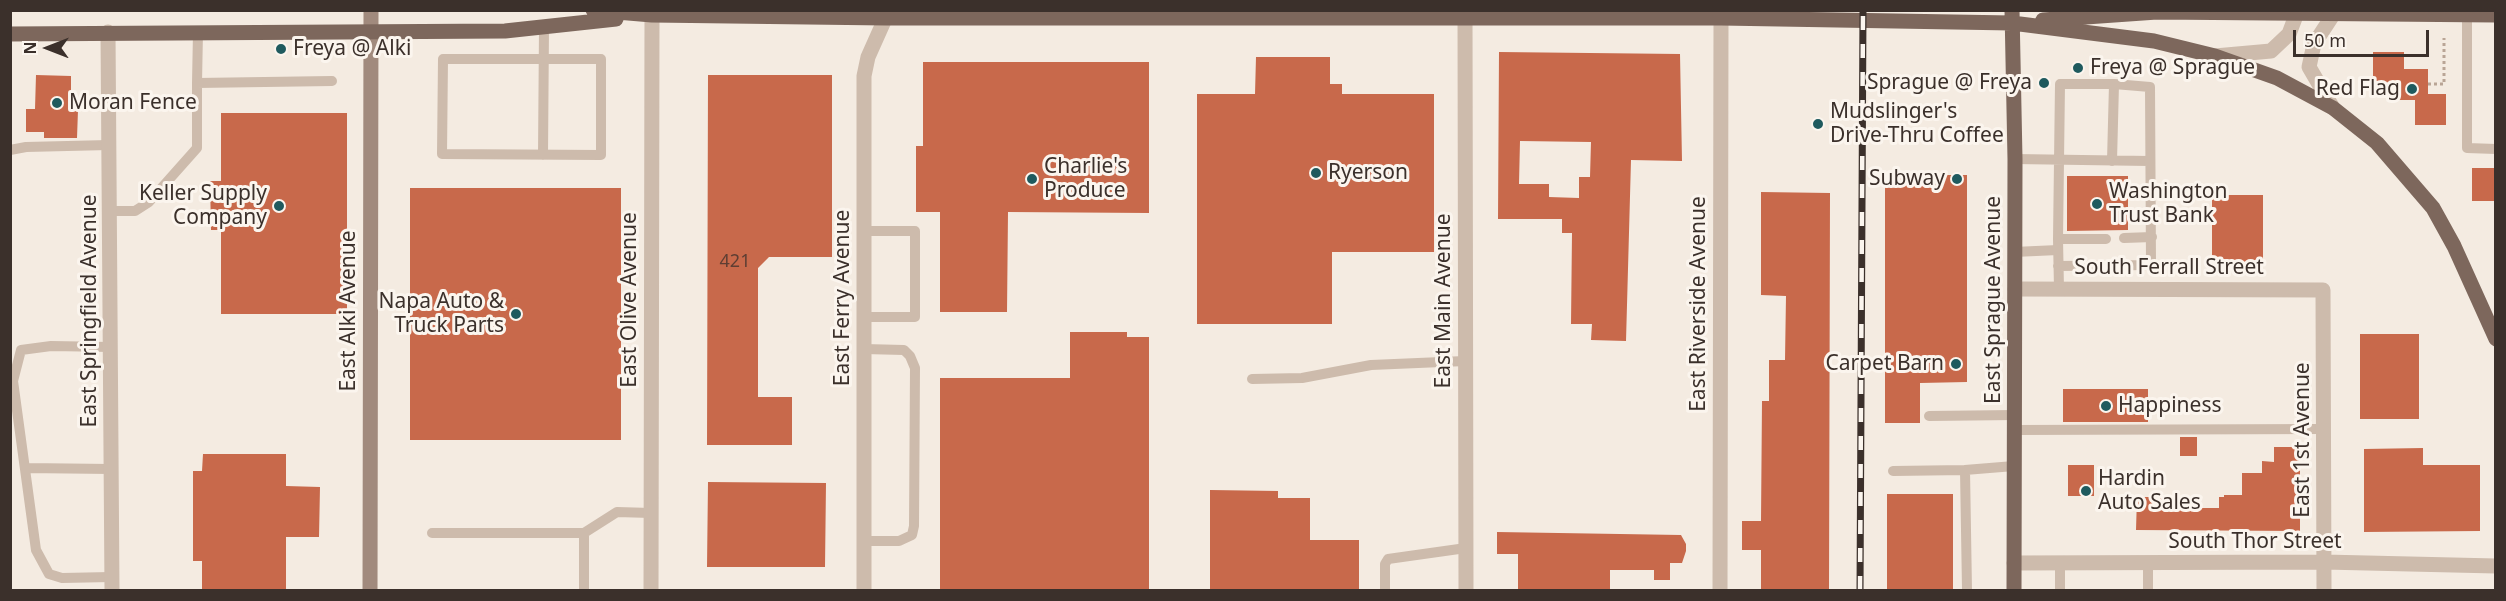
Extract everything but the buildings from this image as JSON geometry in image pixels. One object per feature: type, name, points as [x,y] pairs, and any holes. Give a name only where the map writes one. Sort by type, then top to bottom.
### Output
[{"type":"main road","points":[[593,10],[652,13],[1465,15],[1721,18],[2012,17],[2157,11],[2436,12],[2496,15]]},
{"type":"main road","points":[[10,34],[505,31],[652,13]]},
{"type":"main road","points":[[2012,17],[2154,41],[2215,56],[2277,78],[2333,108],[2377,143],[2433,208],[2454,246],[2496,339]]},
{"type":"main road","name":"East Sprague Avenue","points":[[2012,17],[2015,159],[2014,591]]},
{"type":"street","name":"East Alki Avenue","points":[[370,591],[371,10]]},
{"type":"street","points":[[2215,56],[2271,51],[2289,34],[2298,11]]},
{"type":"street","points":[[2333,108],[2308,67],[2314,44],[2335,12]]},
{"type":"street","name":"East Olive Avenue","points":[[651,591],[652,13]]},
{"type":"street","name":"East Ferry Avenue","points":[[864,591],[864,76],[868,57],[887,14]]},
{"type":"street","name":"East Main Avenue","points":[[1465,15],[1466,591]]},
{"type":"street","name":"East Riverside Avenue","points":[[1720,591],[1721,18]]},
{"type":"street","name":"East Springfield Avenue","points":[[108,32],[112,584]]},
{"type":"street","name":"South Ferrall Street","points":[[2015,289],[2323,290]]},
{"type":"street","name":"East 1st Avenue","points":[[2323,290],[2324,591]]},
{"type":"street","name":"South Thor Street","points":[[2014,562],[2324,562],[2496,566]]},
{"type":"lane","points":[[2467,14],[2467,148],[2496,149]]},
{"type":"lane","points":[[543,155],[544,28]]},
{"type":"lane","points":[[110,211],[135,211],[149,202],[197,148],[198,32]]},
{"type":"lane","points":[[443,59],[544,59],[601,59],[601,155],[442,154],[443,59]]},
{"type":"lane","points":[[197,83],[332,81]]},
{"type":"lane","points":[[2058,266],[2151,265],[2150,87],[2060,84],[2058,245],[2058,266],[2059,289]]},
{"type":"lane","points":[[2112,161],[2114,84]]},
{"type":"lane","points":[[10,150],[26,147],[109,145]]},
{"type":"lane","points":[[2015,159],[2149,161]]},
{"type":"lane","points":[[864,231],[915,231],[915,317],[864,317]]},
{"type":"lane","points":[[2124,238],[2152,237]]},
{"type":"lane","points":[[2014,252],[2106,239]]},
{"type":"lane","points":[[111,347],[51,346],[21,350],[13,381],[36,550],[49,574],[62,578],[112,584]]},
{"type":"lane","points":[[864,350],[904,350],[910,356],[915,368],[914,526],[912,535],[899,541],[864,541]]},
{"type":"lane","points":[[1252,379],[1302,378],[1371,365],[1465,361]]},
{"type":"lane","points":[[1929,416],[2015,422],[2324,429]]},
{"type":"lane","points":[[1893,471],[1965,470],[2014,466]]},
{"type":"lane","points":[[25,468],[111,469]]},
{"type":"lane","points":[[1965,470],[1967,591]]},
{"type":"lane","points":[[432,533],[584,533],[617,512],[651,513]]},
{"type":"lane","points":[[584,533],[584,591]]},
{"type":"lane","points":[[1385,591],[1385,564],[1388,559],[1466,548]]},
{"type":"lane","points":[[2060,562],[2060,591]]},
{"type":"lane","points":[[2148,562],[2148,591]]},
{"type":"path","points":[[2428,84],[2444,84],[2444,38]]},
{"type":"railway","points":[[1860,590],[1863,10]]},
{"type":"place","name":"Freya @ Alki","points":[[281,49]]},
{"type":"place","name":"Freya @ Sprague","points":[[2078,68]]},
{"type":"place","name":"Sprague @ Freya","points":[[2044,83]]},
{"type":"place","name":"Red Flag","points":[[2412,89]]},
{"type":"place","name":"Moran Fence","points":[[57,103]]},
{"type":"place","name":"Mudslinger's Drive-Thru Coffee","points":[[1818,124]]},
{"type":"place","name":"Ryerson","points":[[1316,173]]},
{"type":"place","name":"Charlie's Produce","points":[[1032,179]]},
{"type":"place","name":"Subway","points":[[1957,179]]},
{"type":"place","name":"Washington Trust Bank","points":[[2097,204]]},
{"type":"place","name":"Keller Supply Company","points":[[279,206]]},
{"type":"place","name":"Napa Auto & Truck Parts","points":[[516,314]]},
{"type":"place","name":"Carpet Barn","points":[[1956,364]]},
{"type":"place","name":"Happiness","points":[[2106,406]]},
{"type":"place","name":"Hardin Auto Sales","points":[[2086,491]]}]
